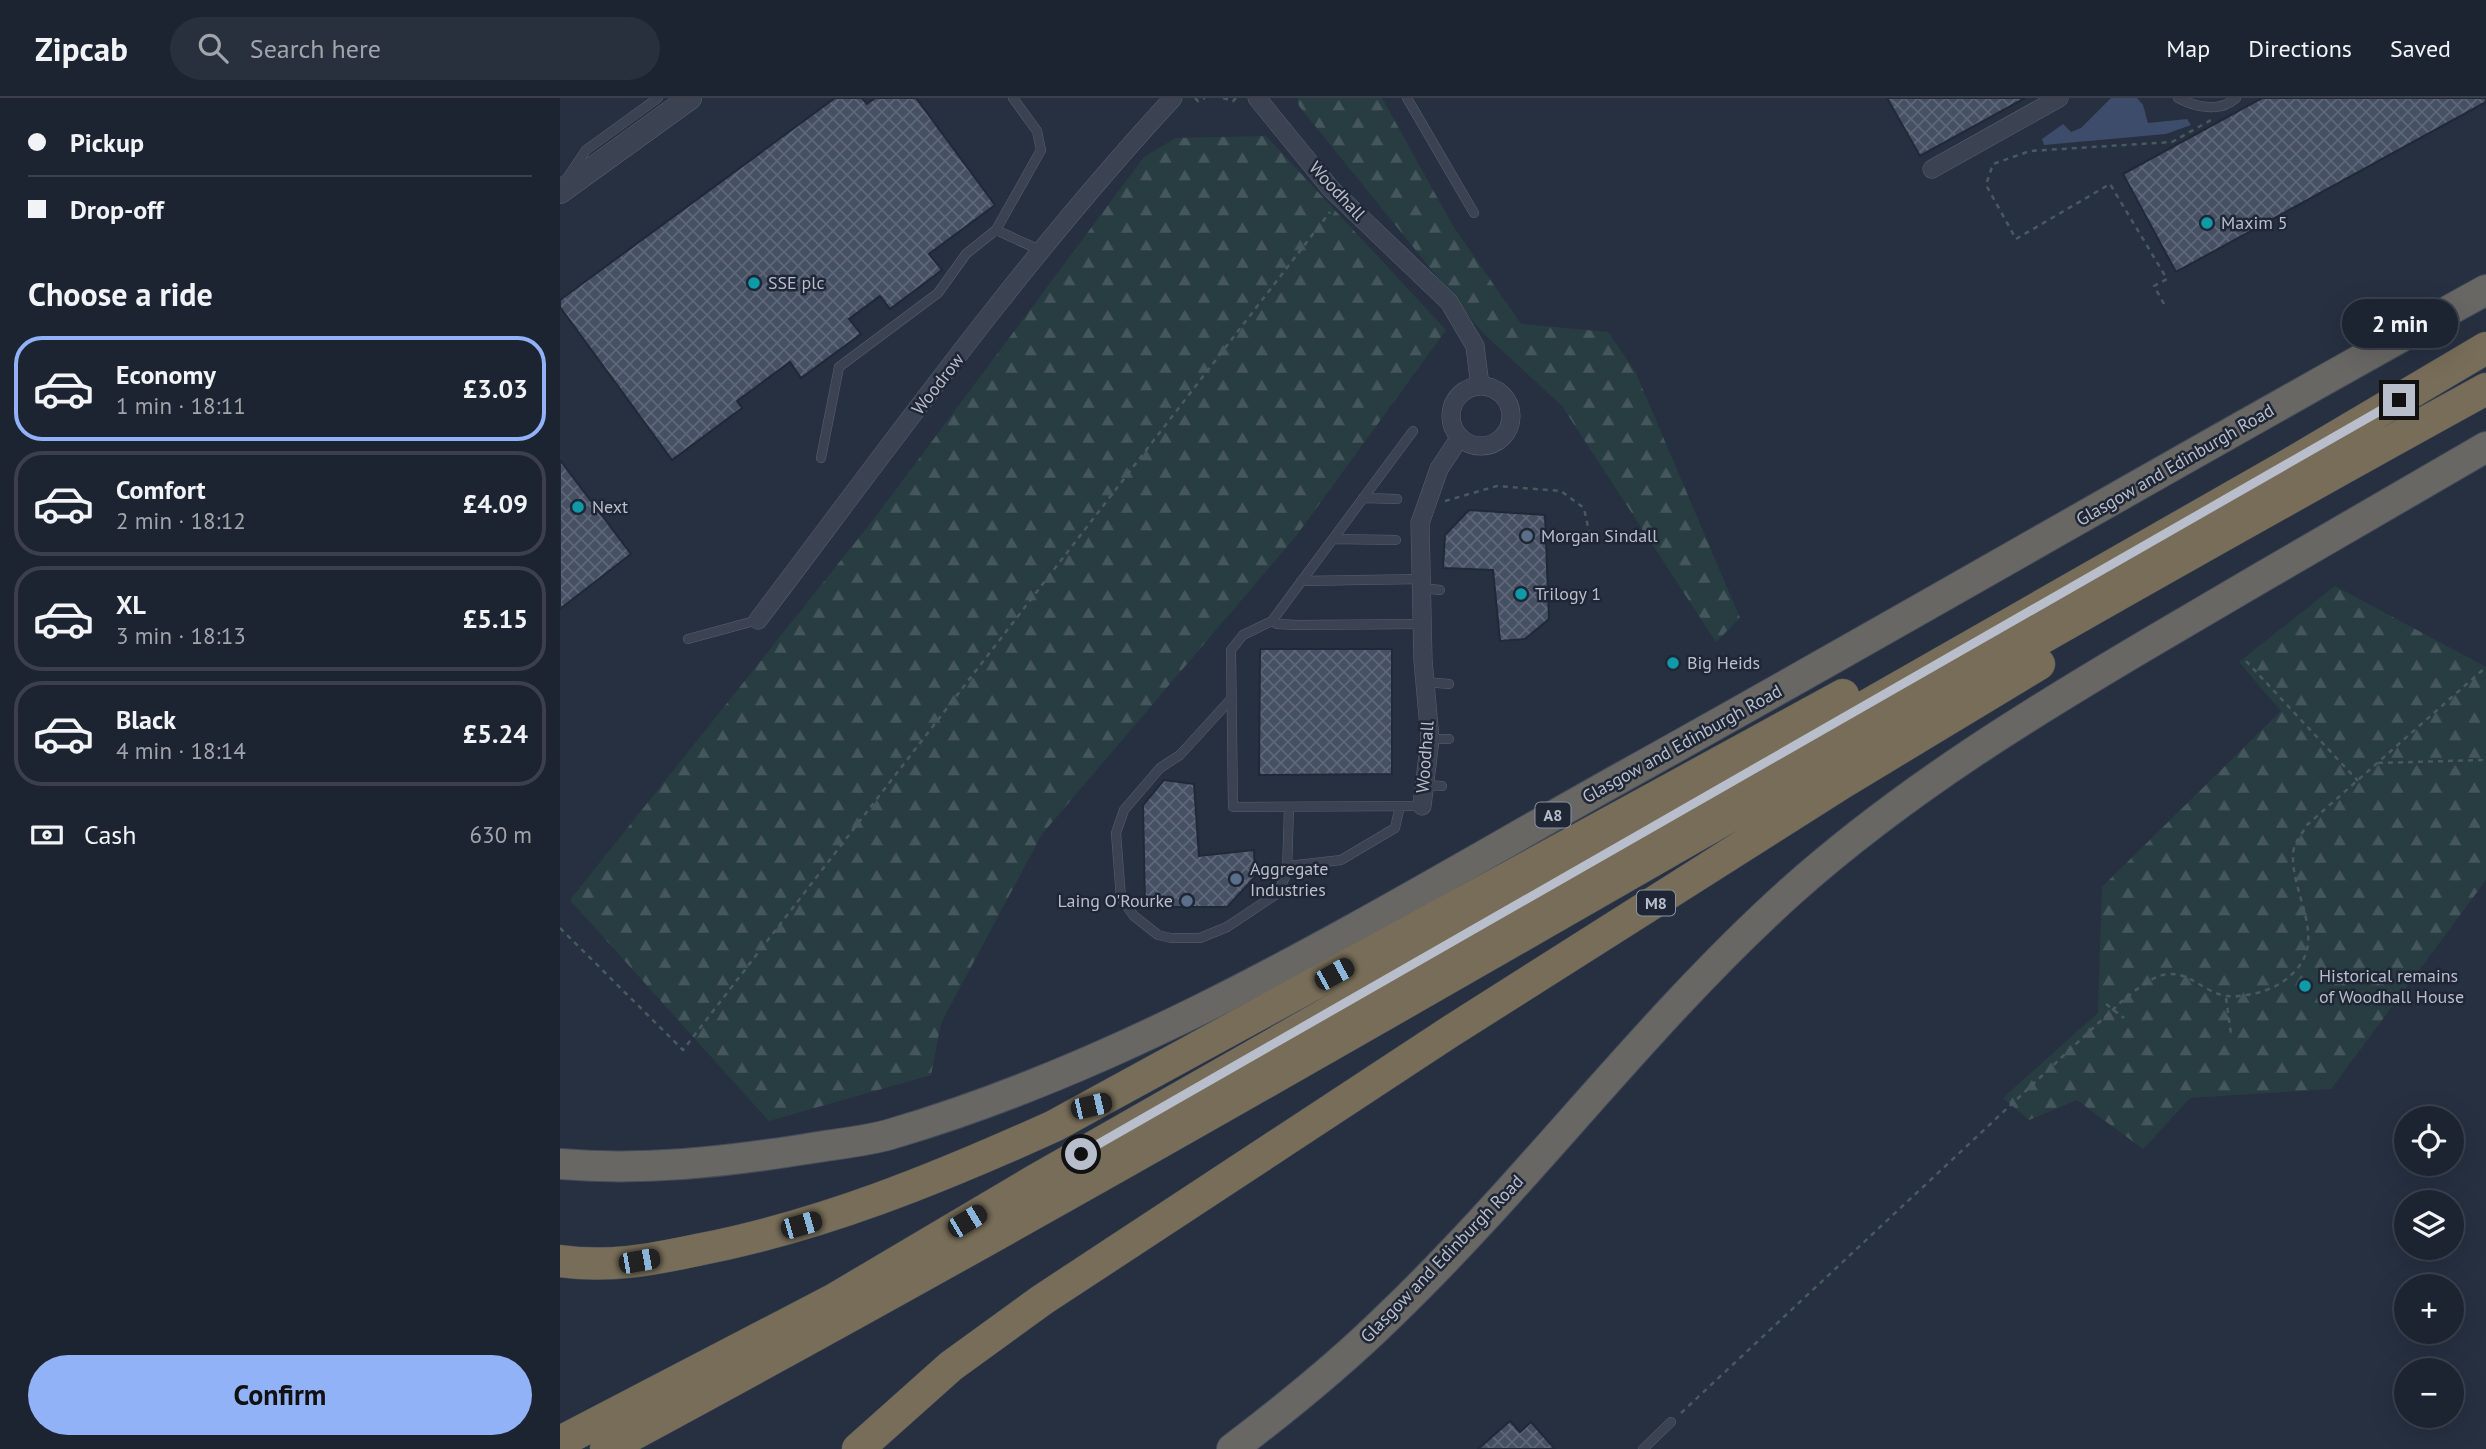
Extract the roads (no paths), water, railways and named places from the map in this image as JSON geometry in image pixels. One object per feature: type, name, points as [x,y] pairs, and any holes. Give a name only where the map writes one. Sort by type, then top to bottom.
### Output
[{"type":"highway","name":"Glasgow and Edinburgh Road","points":[[560,1164],[619,1169],[728,1161],[885,1136],[1012,1094],[1146,1038],[1291,961],[1758,702],[2486,290]]},
{"type":"highway","points":[[560,1442],[833,1300],[1034,1181],[2290,464],[2486,347]]},
{"type":"highway","points":[[560,1261],[611,1264],[739,1242],[883,1198],[991,1154],[1091,1106],[2271,460],[2486,347]]},
{"type":"highway","name":"M8","points":[[606,1449],[1248,1092],[2279,503],[2486,389]]},
{"type":"highway","name":"M8","points":[[858,1449],[918,1392],[987,1339],[1448,1033],[1921,735],[2209,564],[2486,406]]},
{"type":"highway","name":"Glasgow and Edinburgh Road","points":[[1232,1449],[1309,1388],[1387,1318],[1520,1178],[1688,991],[1789,893],[1865,830],[1962,758],[2030,715],[2486,447]]},
{"type":"highway","points":[[1091,1106],[1131,1096],[1486,911],[1546,890]]},
{"type":"street","points":[[560,191],[690,98]]},
{"type":"street","name":"Woodrow","points":[[758,621],[917,410],[1042,251],[1110,166],[1173,98]]},
{"type":"street","name":"Woodhall","points":[[1258,98],[1341,198],[1449,302],[1475,346],[1480,386]]},
{"type":"street","points":[[1932,169],[2059,98]]},
{"type":"street","points":[[1480,386],[1499,391],[1511,409],[1510,426],[1503,437],[1487,446],[1471,444],[1460,437],[1452,424],[1454,403],[1467,389],[1480,386]]},
{"type":"street","name":"Woodhall","points":[[1422,806],[1433,786],[1422,624],[1420,523],[1438,469],[1460,437]]},
{"type":"lane","points":[[560,191],[586,150],[658,98]]},
{"type":"lane","points":[[821,458],[839,367],[938,293],[966,254],[996,230],[1041,150],[1037,131],[1013,98]]},
{"type":"lane","points":[[1407,98],[1474,213]]},
{"type":"lane","points":[[2178,98],[2206,108],[2234,100]]},
{"type":"lane","points":[[996,230],[1042,251]]},
{"type":"lane","points":[[1413,431],[1272,621],[1277,624],[1297,625],[1422,624]]},
{"type":"lane","points":[[1363,498],[1397,499]]},
{"type":"lane","points":[[1333,539],[1396,540]]},
{"type":"lane","points":[[1301,581],[1422,583],[1440,590]]},
{"type":"lane","name":"Woodrow","points":[[688,639],[758,621]]},
{"type":"lane","name":"Woodhall","points":[[1272,621],[1243,635],[1231,650],[1233,807],[1422,806]]},
{"type":"lane","points":[[1425,682],[1449,684]]},
{"type":"lane","points":[[1231,699],[1180,755],[1160,768],[1124,810],[1116,833],[1121,898],[1134,916],[1158,935],[1200,938],[1227,927],[1278,893],[1287,866],[1289,807]]},
{"type":"lane","points":[[1430,739],[1449,739]]},
{"type":"lane","points":[[1287,866],[1341,860],[1395,828],[1401,806]]},
{"type":"lane","points":[[1643,1449],[1671,1422]]},
{"type":"water","points":[[2111,98],[2137,98],[2143,105],[2148,123],[2187,119],[2191,125],[2166,134],[2044,145],[2042,139],[2063,124],[2071,132],[2081,128]]},
{"type":"place","name":"Maxim 5","points":[[2207,223]]},
{"type":"place","name":"SSE plc","points":[[754,283]]},
{"type":"place","name":"Next","points":[[578,507]]},
{"type":"place","name":"Morgan Sindall","points":[[1527,536]]},
{"type":"place","name":"Trilogy 1","points":[[1521,594]]},
{"type":"place","name":"Big Heids","points":[[1673,663]]},
{"type":"place","name":"Aggregate Industries","points":[[1236,879]]},
{"type":"place","name":"Laing O'Rourke","points":[[1187,901]]},
{"type":"place","name":"Historical remains of Woodhall House","points":[[2305,986]]}]
